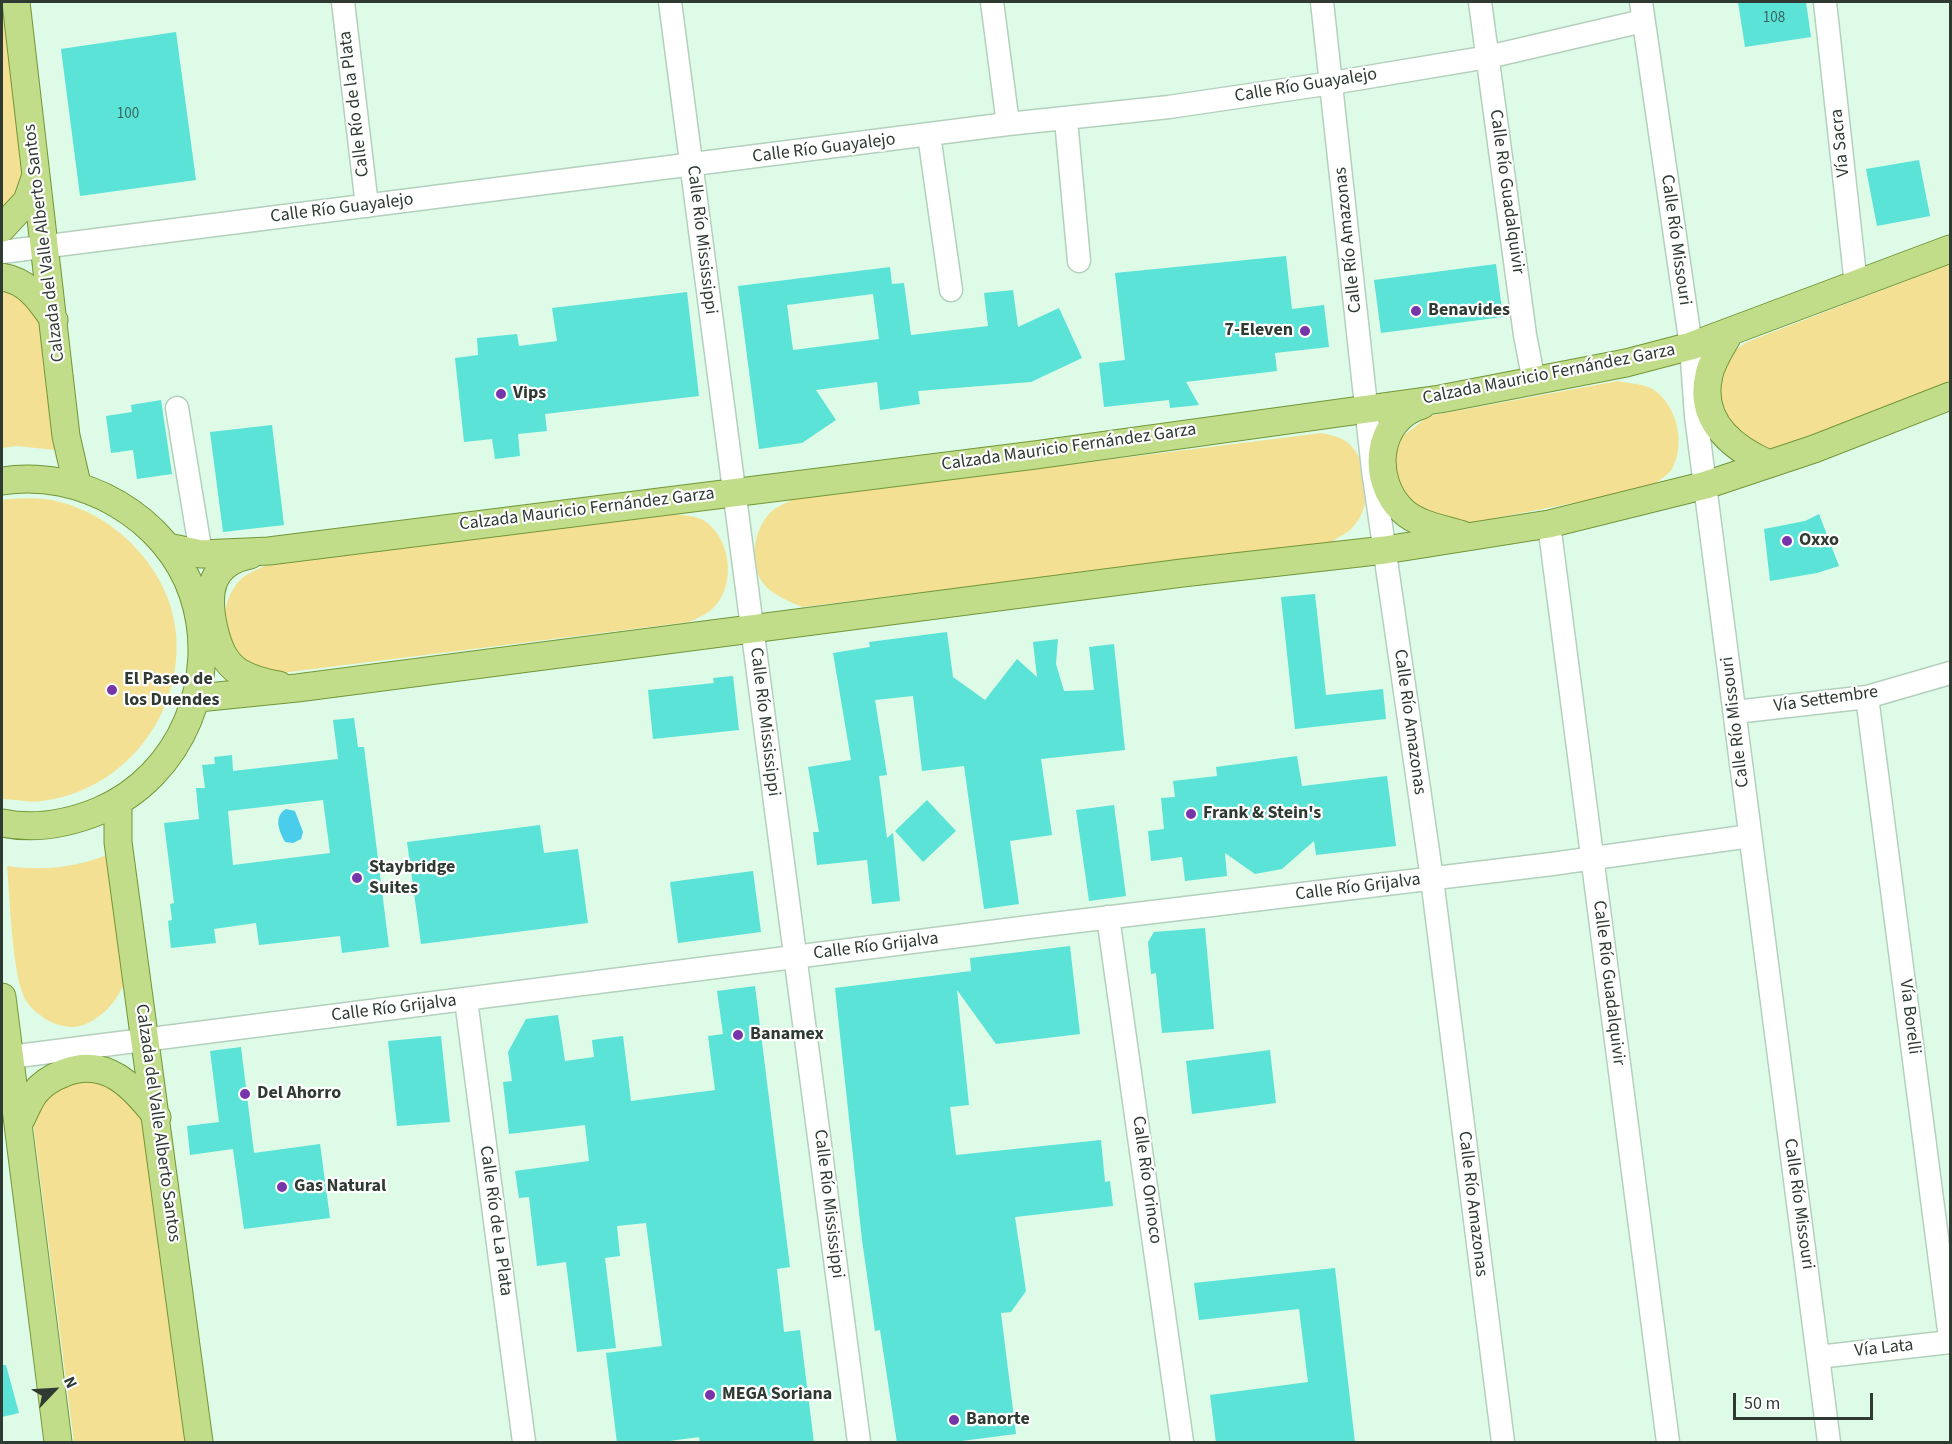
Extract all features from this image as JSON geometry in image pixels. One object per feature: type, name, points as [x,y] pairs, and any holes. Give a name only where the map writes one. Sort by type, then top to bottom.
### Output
[{"type":"main road","name":"Calzada del Valle Alberto Santos","points":[[16,2],[55,321],[66,436],[77,484]]},
{"type":"main road","points":[[2,228],[27,201],[37,171]]},
{"type":"main road","name":"Calzada Mauricio Fernández Garza","points":[[168,547],[201,554],[269,551],[1440,399],[1626,363],[1691,346],[1950,249]]},
{"type":"main road","points":[[2,277],[24,285],[36,294],[55,321]]},
{"type":"main road","points":[[1730,332],[1709,373],[1707,390],[1714,421],[1732,445],[1769,464]]},
{"type":"main road","points":[[198,698],[297,688],[1170,574],[1385,550],[1549,524],[1706,485],[1769,464],[1950,396]]},
{"type":"main road","points":[[1440,399],[1409,408],[1395,418],[1387,433],[1382,451],[1383,469],[1391,495],[1403,511],[1416,519],[1467,537]]},
{"type":"main road","points":[[2,481],[25,477],[77,484],[127,508],[168,547],[193,594],[203,646],[198,698],[180,740],[153,775],[118,803],[72,822],[22,827],[2,823]]},
{"type":"main road","points":[[269,551],[229,561],[212,584],[209,610],[217,645],[231,664],[254,679],[297,688]]},
{"type":"main road","name":"Calzada del Valle Alberto Santos","points":[[118,803],[118,842],[157,1117],[199,1443]]},
{"type":"main road","points":[[2,998],[5,1058],[19,1123],[58,1443]]},
{"type":"main road","points":[[19,1123],[35,1094],[44,1084],[55,1077],[80,1068],[99,1068],[121,1079],[140,1095],[157,1117]]},
{"type":"street","name":"Calle Río de la Plata","points":[[343,2],[367,206]]},
{"type":"street","name":"Calle Río Mississippi","points":[[670,2],[859,1443]]},
{"type":"street","points":[[992,2],[1008,124]]},
{"type":"street","name":"Calle Río Amazonas","points":[[1322,2],[1366,410],[1432,879],[1503,1443]]},
{"type":"street","name":"Calle Río Guadalquivir","points":[[1480,2],[1533,382]]},
{"type":"street","name":"Vía Sacra","points":[[1825,2],[1856,285]]},
{"type":"street","name":"Calle Río Guayalejo","points":[[2,252],[1008,124],[1066,120],[1332,82],[1488,57],[1642,11]]},
{"type":"street","name":"Calle Río Missouri","points":[[1642,11],[1691,346],[1696,416],[1829,1443]]},
{"type":"street","points":[[1066,120],[1080,261]]},
{"type":"street","points":[[929,135],[951,290]]},
{"type":"street","points":[[177,408],[201,554]]},
{"type":"street","name":"Calle Río Guadalquivir","points":[[1549,524],[1668,1443]]},
{"type":"street","name":"Vía Settembre","points":[[1735,712],[1867,697],[1950,673]]},
{"type":"street","name":"Vía Borelli","points":[[1867,697],[1950,1340]]},
{"type":"street","name":"Calle Río Grijalva","points":[[5,1058],[146,1038],[466,1000],[796,956],[1592,859],[1750,836]]},
{"type":"street","name":"Calle Río Orinoco","points":[[1108,917],[1182,1443]]},
{"type":"street","name":"Calle Río de La Plata","points":[[466,1000],[524,1443]]},
{"type":"street","name":"Vía Lata","points":[[1818,1357],[1950,1340]]},
{"type":"shaded area","points":[[2,2],[26,177],[2,220]]},
{"type":"shaded area","points":[[1950,264],[1950,385],[1773,449],[1744,446],[1712,404],[1724,358],[1747,342]]},
{"type":"shaded area","points":[[2,278],[44,318],[55,450],[17,446],[2,448]]},
{"type":"shaded area","points":[[1618,381],[1654,390],[1668,405],[1677,426],[1678,448],[1672,469],[1647,489],[1448,527],[1429,521],[1395,483],[1394,455],[1403,436],[1429,416]]},
{"type":"shaded area","points":[[1322,433],[1336,436],[1348,443],[1355,451],[1365,473],[1366,498],[1358,520],[1349,531],[1332,542],[802,607],[771,591],[758,575],[754,557],[760,528],[770,513],[794,499]]},
{"type":"shaded area","points":[[29,498],[56,501],[78,508],[100,519],[119,533],[137,549],[152,568],[164,589],[172,611],[176,634],[176,664],[170,693],[158,720],[142,744],[122,765],[99,782],[72,794],[42,801],[2,799],[2,500]]},
{"type":"shaded area","points":[[670,514],[694,517],[706,522],[722,541],[726,553],[728,566],[724,591],[710,611],[689,622],[281,673],[260,670],[246,663],[234,651],[226,632],[225,610],[233,589],[242,578],[264,566]]},
{"type":"shaded area","points":[[109,854],[128,972],[118,995],[101,1015],[82,1026],[60,1025],[34,1011],[22,991],[15,957],[7,866],[59,867],[97,859]]},
{"type":"shaded area","points":[[98,1074],[146,1120],[187,1442],[74,1442],[33,1122],[52,1088]]},
{"type":"water","points":[[286,809],[295,811],[303,832],[301,839],[293,843],[285,842],[279,829],[278,820]]},
{"type":"building","points":[[1738,2],[1806,2],[1811,37],[1745,47]]},
{"type":"building","points":[[176,32],[196,180],[80,196],[61,49]]},
{"type":"building","points":[[1919,160],[1930,216],[1877,226],[1866,169]]},
{"type":"building","points":[[1286,256],[1292,309],[1324,305],[1329,347],[1275,353],[1277,371],[1186,382],[1199,405],[1170,408],[1169,400],[1104,407],[1099,363],[1125,360],[1115,273]]},
{"type":"building","points":[[1496,264],[1503,317],[1381,333],[1374,280]]},
{"type":"building","points":[[890,267],[892,284],[904,283],[911,335],[988,326],[984,293],[1013,290],[1018,327],[1059,308],[1082,358],[1031,382],[918,391],[920,404],[880,410],[877,382],[816,390],[836,420],[802,443],[759,449],[738,286]],"holes":[[[873,294],[879,339],[793,350],[787,305]]]},
{"type":"building","points":[[687,292],[699,396],[545,414],[547,431],[518,434],[520,456],[495,459],[492,439],[464,442],[455,358],[478,355],[477,338],[517,334],[519,346],[557,341],[552,308]]},
{"type":"building","points":[[161,400],[172,474],[137,479],[133,450],[111,453],[106,416],[132,412],[131,405]]},
{"type":"building","points":[[272,425],[284,525],[223,532],[210,432]]},
{"type":"building","points":[[1819,514],[1839,566],[1817,573],[1770,581],[1764,529],[1805,521]]},
{"type":"building","points":[[1315,594],[1326,695],[1383,689],[1386,719],[1295,729],[1281,597]]},
{"type":"building","points":[[947,632],[953,677],[985,700],[1017,659],[1037,677],[1033,642],[1058,639],[1056,664],[1064,691],[1094,690],[1089,647],[1114,644],[1125,750],[1041,759],[1052,835],[1010,841],[1019,904],[984,909],[964,766],[922,771],[913,696],[875,700],[887,775],[879,776],[887,838],[893,833],[900,901],[872,904],[867,860],[817,865],[813,832],[819,832],[808,767],[851,760],[833,653],[870,647],[869,642]]},
{"type":"building","points":[[733,676],[739,730],[653,739],[648,690],[714,683],[713,678]]},
{"type":"building","points":[[354,718],[358,747],[364,747],[389,947],[342,953],[340,936],[259,945],[256,923],[214,929],[216,943],[171,948],[168,921],[172,920],[170,904],[174,903],[164,823],[199,819],[196,788],[205,788],[202,765],[215,764],[214,757],[232,755],[233,771],[338,759],[333,720]],"holes":[[[323,800],[330,853],[233,865],[228,811]]]},
{"type":"building","points":[[1297,756],[1302,786],[1387,776],[1396,846],[1316,855],[1314,841],[1282,869],[1255,874],[1225,853],[1227,876],[1185,881],[1182,857],[1151,861],[1148,831],[1164,829],[1161,798],[1175,797],[1173,781],[1217,776],[1216,767]]},
{"type":"building","points":[[927,800],[956,831],[923,862],[895,831]]},
{"type":"building","points":[[1114,805],[1126,896],[1089,901],[1076,810]]},
{"type":"building","points":[[540,825],[544,853],[578,849],[588,923],[421,944],[407,842]]},
{"type":"building","points":[[753,871],[761,932],[678,943],[670,882]]},
{"type":"building","points":[[1205,928],[1214,1029],[1162,1033],[1156,973],[1151,974],[1148,942],[1154,932]]},
{"type":"building","points":[[1070,946],[1080,1034],[996,1044],[957,990],[969,1105],[950,1107],[956,1155],[1101,1140],[1105,1182],[1110,1181],[1113,1206],[1015,1217],[1026,1291],[1011,1312],[1001,1313],[1016,1434],[946,1443],[897,1443],[880,1330],[875,1331],[862,1240],[835,988],[971,971],[970,958]]},
{"type":"building","points":[[755,986],[790,1267],[777,1269],[784,1332],[800,1330],[814,1443],[700,1443],[699,1437],[655,1443],[617,1443],[606,1353],[662,1346],[646,1223],[617,1226],[620,1256],[605,1258],[616,1348],[577,1352],[566,1262],[537,1266],[529,1197],[519,1198],[515,1171],[589,1161],[585,1125],[509,1134],[503,1082],[512,1081],[508,1052],[526,1019],[558,1015],[565,1061],[594,1057],[592,1040],[623,1036],[631,1101],[715,1090],[708,1036],[723,1034],[717,991]]},
{"type":"building","points":[[441,1036],[450,1122],[397,1126],[388,1041]]},
{"type":"building","name":"Gas Natural","points":[[241,1047],[254,1153],[320,1144],[330,1218],[244,1229],[233,1149],[190,1155],[187,1126],[219,1122],[210,1051]]},
{"type":"building","points":[[1270,1050],[1276,1103],[1192,1114],[1186,1061]]},
{"type":"building","points":[[1335,1268],[1355,1443],[1216,1443],[1210,1395],[1308,1382],[1299,1309],[1199,1320],[1194,1283]]},
{"type":"building","points":[[2,1365],[6,1365],[19,1413],[2,1417]]},
{"type":"place","name":"Benavides","points":[[1416,311]]},
{"type":"place","name":"7-Eleven","points":[[1305,331]]},
{"type":"place","name":"Vips","points":[[501,394]]},
{"type":"place","name":"Oxxo","points":[[1787,541]]},
{"type":"place","name":"El Paseo de los Duendes","points":[[112,690]]},
{"type":"place","name":"Frank & Stein's","points":[[1191,814]]},
{"type":"place","name":"Staybridge Suites","points":[[357,878]]},
{"type":"place","name":"Banamex","points":[[738,1035]]},
{"type":"place","name":"Del Ahorro","points":[[245,1094]]},
{"type":"place","name":"Gas Natural","points":[[282,1187]]},
{"type":"place","name":"MEGA Soriana","points":[[710,1395]]},
{"type":"place","name":"Banorte","points":[[954,1420]]}]
